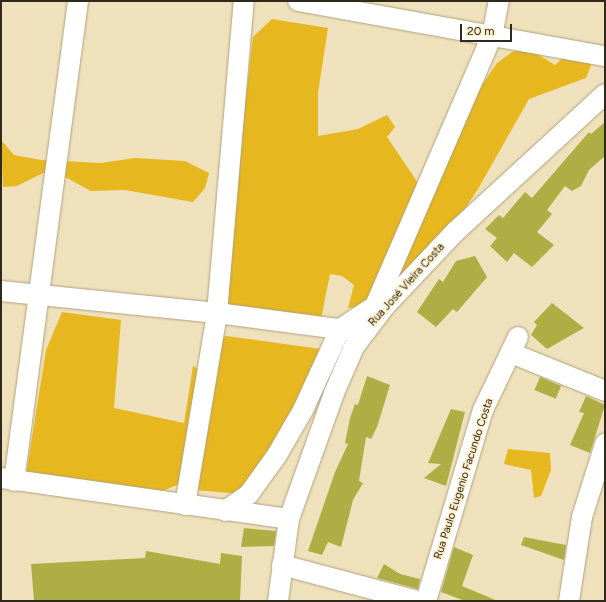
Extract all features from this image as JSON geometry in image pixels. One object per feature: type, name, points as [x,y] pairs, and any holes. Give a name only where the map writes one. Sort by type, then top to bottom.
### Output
[{"type":"street","points":[[78,1],[41,296],[8,479],[225,511],[290,519]]},
{"type":"street","points":[[185,505],[216,313],[244,1]]},
{"type":"street","points":[[298,1],[605,56]]},
{"type":"street","points":[[225,511],[249,494],[277,455],[303,410],[340,329],[375,306],[492,36],[499,1]]},
{"type":"street","name":"Rua José Vieira Costa","points":[[278,601],[282,565],[290,519],[334,393],[354,347],[385,306],[456,232],[605,94]]},
{"type":"street","points":[[1,291],[216,313],[365,332]]},
{"type":"street","name":"Rua Paulo Eugenio Facundo Costa","points":[[426,601],[484,410],[514,345],[605,391]]},
{"type":"street","points":[[569,601],[582,517],[605,444]]},
{"type":"street","points":[[282,565],[417,601]]},
{"type":"shaded area","points":[[272,19],[328,28],[318,93],[318,136],[358,129],[387,115],[395,127],[387,137],[418,183],[378,287],[362,306],[348,308],[354,285],[342,276],[330,274],[320,324],[221,310],[253,37]]},
{"type":"shaded area","points":[[529,49],[555,65],[567,54],[593,60],[586,78],[529,99],[478,189],[449,233],[413,270],[392,281],[482,85],[497,63],[512,52]]},
{"type":"shaded area","points":[[1,140],[14,155],[41,160],[101,163],[135,158],[185,161],[209,173],[205,188],[193,202],[125,190],[91,191],[65,177],[45,172],[17,186],[3,187]]},
{"type":"shaded area","points":[[62,312],[121,320],[114,408],[184,423],[193,366],[200,370],[185,482],[144,498],[26,475],[46,350]]},
{"type":"shaded area","points":[[226,336],[321,349],[287,434],[241,494],[195,490],[215,341]]},
{"type":"shaded area","points":[[508,449],[550,453],[551,470],[541,496],[534,498],[531,470],[504,464]]},
{"type":"building","points":[[605,122],[605,156],[589,170],[581,186],[572,191],[565,186],[547,210],[552,214],[537,232],[554,245],[532,267],[514,253],[507,262],[490,246],[497,238],[485,229],[499,215],[503,218],[525,192],[532,198],[589,132],[591,134]]},
{"type":"building","points":[[475,256],[487,277],[457,312],[453,309],[436,327],[417,312],[439,279],[443,282],[456,261]]},
{"type":"building","points":[[552,303],[584,328],[547,349],[531,335],[537,325],[534,322]]},
{"type":"building","points":[[367,376],[390,385],[377,427],[371,439],[366,437],[359,481],[363,483],[353,500],[341,547],[328,542],[322,555],[308,551],[335,472],[348,444],[345,443],[350,418],[355,404],[358,405]]},
{"type":"building","points":[[540,377],[561,386],[556,399],[535,390]]},
{"type":"building","points":[[586,396],[605,405],[590,453],[570,445],[584,413],[579,412]]},
{"type":"building","points":[[451,409],[465,412],[446,486],[424,478],[441,464],[428,463]]},
{"type":"building","points":[[244,528],[276,531],[274,546],[241,547]]},
{"type":"building","points":[[524,537],[566,545],[564,560],[521,545]]},
{"type":"building","points":[[454,547],[473,555],[462,586],[498,601],[465,601],[441,592]]},
{"type":"building","points":[[146,551],[220,564],[221,553],[242,556],[240,601],[34,601],[31,564],[145,558]]},
{"type":"building","points":[[384,564],[400,574],[420,579],[418,589],[377,578]]}]
